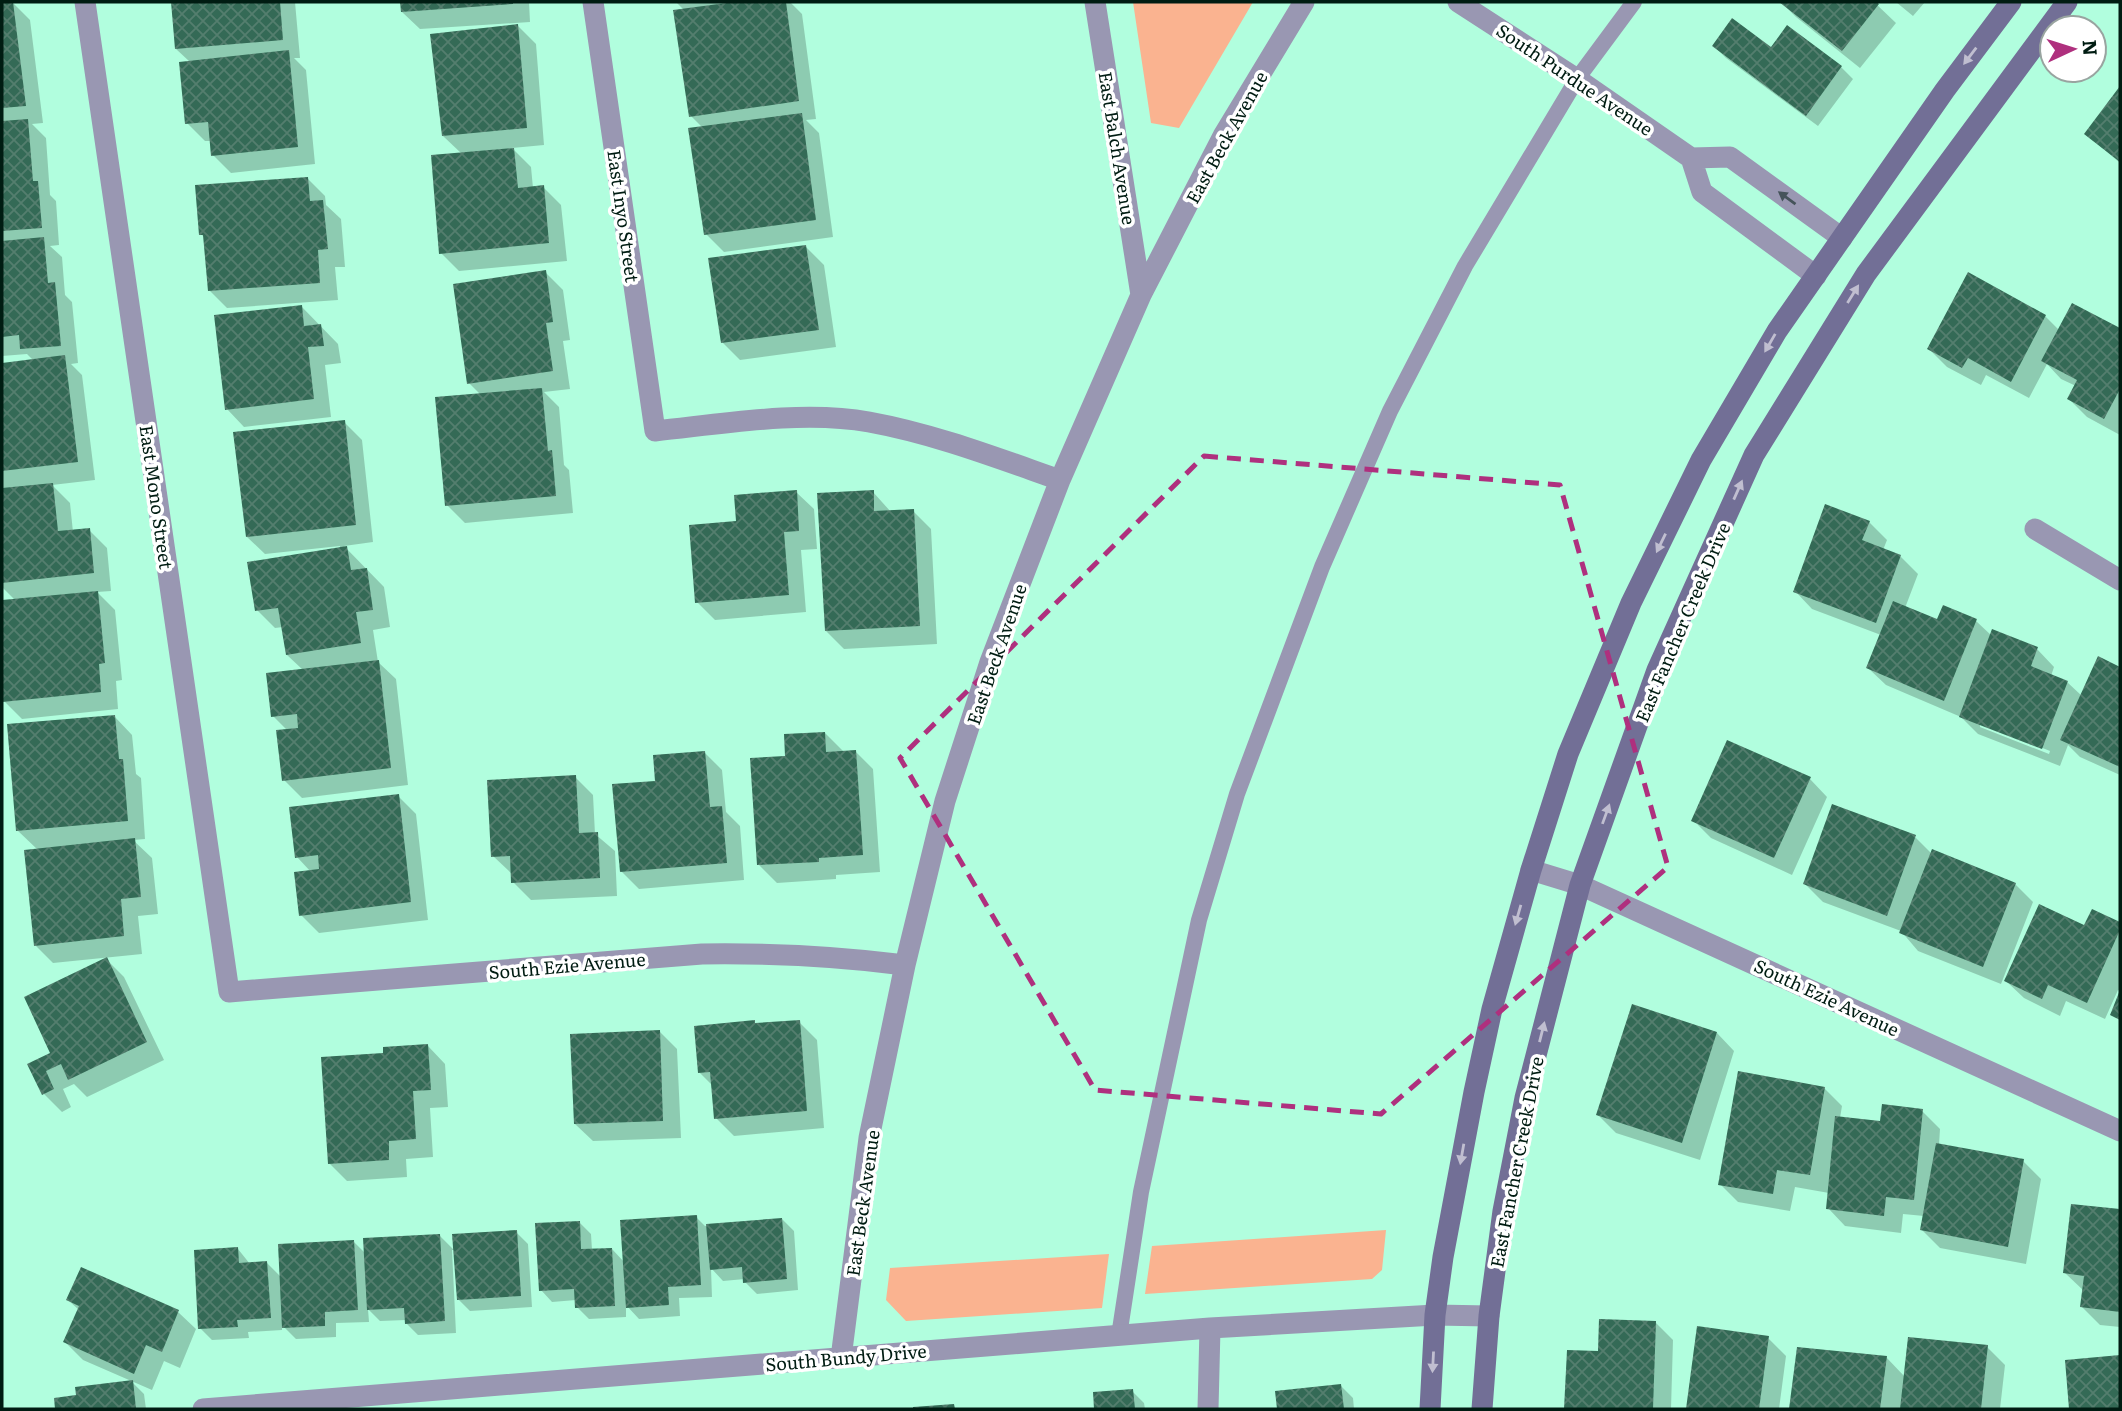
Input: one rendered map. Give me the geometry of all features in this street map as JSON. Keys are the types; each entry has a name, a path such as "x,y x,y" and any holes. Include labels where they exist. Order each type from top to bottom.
{"street":[{"name":"East Mono Street","path":"85,2 229,992"},
{"name":"East Inyo Street","path":"593,2 655,431 790,417 867,421 943,439 1059,480"},
{"name":"East Balch Avenue","path":"1095,2 1141,295"},
{"name":"East Beck Avenue","path":"841,1358 869,1138 905,965 946,801 990,662 1059,480 1141,295 1223,136 1304,2"},
{"name":"South Purdue Avenue","path":"1458,2 1692,158"},
{"path":"1430,1409 1435,1315 1443,1257 1492,1009 1531,870 1568,754 1630,603 1701,460 1777,331 1945,90 2011,2"},
{"name":"East Fancher Creek Drive","path":"1482,1409 1489,1316 1503,1211 1525,1098 1580,885 1657,670 1754,454 1866,274 2067,2"},
{"path":"1816,276 1702,192 1692,158 1730,157 1842,238"},
{"path":"2035,529 2120,580"},
{"name":"South Ezie Avenue","path":"1531,870 1580,885 2120,1131"},
{"name":"South Ezie Avenue","path":"229,992 702,954 788,953 905,965"},
{"name":"South Bundy Drive","path":"204,1409 1210,1328 1435,1315 1489,1316"},
{"path":"1208,1409 1210,1328"}],"lane":[{"path":"1119,1336 1141,1192 1199,920 1237,794 1322,567 1390,411 1465,265 1577,79 1634,2"}],"highlighted area":[{"path":"1204,456 1560,485 1668,867 1381,1114 1095,1090 900,758"}],"shaded area":[{"path":"1133,2 1253,2 1179,128 1151,123"},
{"path":"1386,1230 1382,1270 1372,1279 1145,1294 1152,1246"},
{"path":"1109,1254 1102,1308 906,1321 886,1300 890,1268"}],"building":[{"path":"2,2 13,2 26,106 2,108"},
{"path":"171,2 280,2 283,40 175,49"},
{"path":"400,2 513,2 513,4 401,12"},
{"path":"734,2 786,2 799,101 689,117 673,10"},
{"path":"1779,2 1877,2 1879,4 1842,51"},
{"path":"1732,18 1771,47 1787,25 1842,66 1806,116 1712,46"},
{"path":"518,24 527,128 442,136 430,34"},
{"path":"289,50 298,147 211,156 208,122 185,124 179,62"},
{"path":"2120,86 2120,162 2084,134"},
{"path":"802,113 816,220 704,235 688,128"},
{"path":"28,119 33,181 38,181 42,228 2,231 2,121"},
{"path":"514,148 518,188 544,185 549,243 439,254 431,155"},
{"path":"308,177 310,201 323,200 328,249 318,250 320,283 208,291 203,235 199,235 195,185"},
{"path":"44,237 48,283 55,282 61,346 20,349 19,335 2,337 2,241"},
{"path":"806,245 819,330 721,343 708,258"},
{"path":"546,270 553,322 546,323 553,371 467,384 453,284"},
{"path":"1968,272 2046,315 2011,382 1968,358 1962,368 1927,349"},
{"path":"2072,303 2120,328 2120,389 2104,419 2067,399 2077,380 2041,361"},
{"path":"302,305 304,326 321,324 324,346 308,347 314,399 225,410 214,315"},
{"path":"65,355 78,462 2,471 2,363"},
{"path":"542,388 548,451 552,450 556,496 445,506 435,397"},
{"path":"345,420 356,525 246,537 233,432"},
{"path":"53,483 58,531 90,528 94,573 2,583 2,488"},
{"path":"797,490 799,531 784,532 789,595 695,603 689,525 736,521 734,495"},
{"path":"874,490 874,511 914,509 920,626 825,631 817,493"},
{"path":"1825,504 1870,521 1862,540 1901,555 1876,623 1793,592"},
{"path":"347,546 351,570 367,568 373,610 356,612 361,643 286,655 278,608 255,611 247,562"},
{"path":"98,591 105,663 99,664 101,692 2,702 2,600"},
{"path":"1893,601 1937,619 1943,605 1977,619 1944,701 1866,668"},
{"path":"1992,629 2038,647 2031,666 2068,681 2042,749 1959,717"},
{"path":"2098,656 2120,667 2120,767 2060,740"},
{"path":"379,660 391,768 282,781 276,730 298,728 297,714 271,717 266,673"},
{"path":"115,715 119,759 123,759 128,821 16,831 7,724"},
{"path":"825,732 826,752 856,750 863,855 819,858 819,862 757,865 750,758 785,756 784,734"},
{"path":"1727,740 1811,777 1774,858 1691,821"},
{"path":"705,751 710,807 722,806 727,863 620,872 612,784 655,781 653,755"},
{"path":"576,775 579,833 598,832 600,878 511,883 510,856 491,857 487,780"},
{"path":"399,794 411,902 299,916 294,872 319,869 318,855 295,858 289,807"},
{"path":"1832,804 1916,835 1887,916 1803,884"},
{"path":"135,838 141,897 121,899 124,936 34,946 24,850"},
{"path":"1932,849 2016,883 1983,967 1899,933"},
{"path":"2039,904 2084,925 2092,909 2120,922 2120,930 2087,1003 2048,985 2042,999 2004,981"},
{"path":"107,957 147,1042 68,1080 61,1064 46,1071 54,1089 42,1095 27,1064 50,1053 24,997"},
{"path":"2120,990 2120,1020 2110,1015"},
{"path":"1632,1004 1717,1032 1682,1143 1596,1115"},
{"path":"755,1020 755,1023 800,1020 807,1111 714,1119 710,1072 698,1073 694,1026"},
{"path":"660,1030 663,1121 574,1124 570,1034"},
{"path":"428,1044 431,1090 413,1091 416,1139 389,1141 389,1160 328,1164 321,1057 383,1053 383,1047"},
{"path":"1738,1071 1825,1087 1810,1175 1777,1170 1773,1194 1718,1185"},
{"path":"1882,1104 1923,1109 1914,1200 1886,1197 1884,1216 1826,1209 1835,1116 1880,1121"},
{"path":"1936,1143 2024,1159 2008,1247 1920,1230"},
{"path":"2071,1204 2120,1209 2120,1312 2080,1307 2084,1276 2063,1273"},
{"path":"697,1215 701,1285 668,1287 669,1305 626,1308 620,1220"},
{"path":"782,1218 787,1279 743,1283 742,1267 710,1270 706,1224"},
{"path":"580,1221 581,1249 612,1248 615,1306 575,1308 574,1289 539,1291 535,1223"},
{"path":"517,1230 521,1296 457,1300 452,1234"},
{"path":"440,1234 445,1321 405,1324 404,1308 367,1310 363,1238"},
{"path":"354,1240 358,1310 325,1312 325,1326 282,1328 278,1244"},
{"path":"238,1247 239,1263 267,1261 271,1318 237,1320 238,1327 198,1329 194,1250"},
{"path":"81,1267 179,1310 162,1352 146,1345 134,1374 63,1342 79,1306 66,1300"},
{"path":"1599,1319 1656,1321 1653,1409 1564,1409 1567,1350 1598,1351"},
{"path":"1697,1326 1769,1336 1759,1409 1686,1409"},
{"path":"1908,1337 1988,1345 1981,1409 1900,1409"},
{"path":"1797,1347 1887,1356 1880,1409 1789,1409"},
{"path":"2120,1355 2120,1409 2069,1409 2065,1360"},
{"path":"133,1380 136,1409 55,1409 54,1398 76,1395 75,1387"},
{"path":"1341,1384 1344,1409 1277,1409 1275,1391"},
{"path":"1133,1389 1135,1409 1094,1409 1093,1392"},
{"path":"954,1404 955,1409 913,1409 913,1407"}]}
